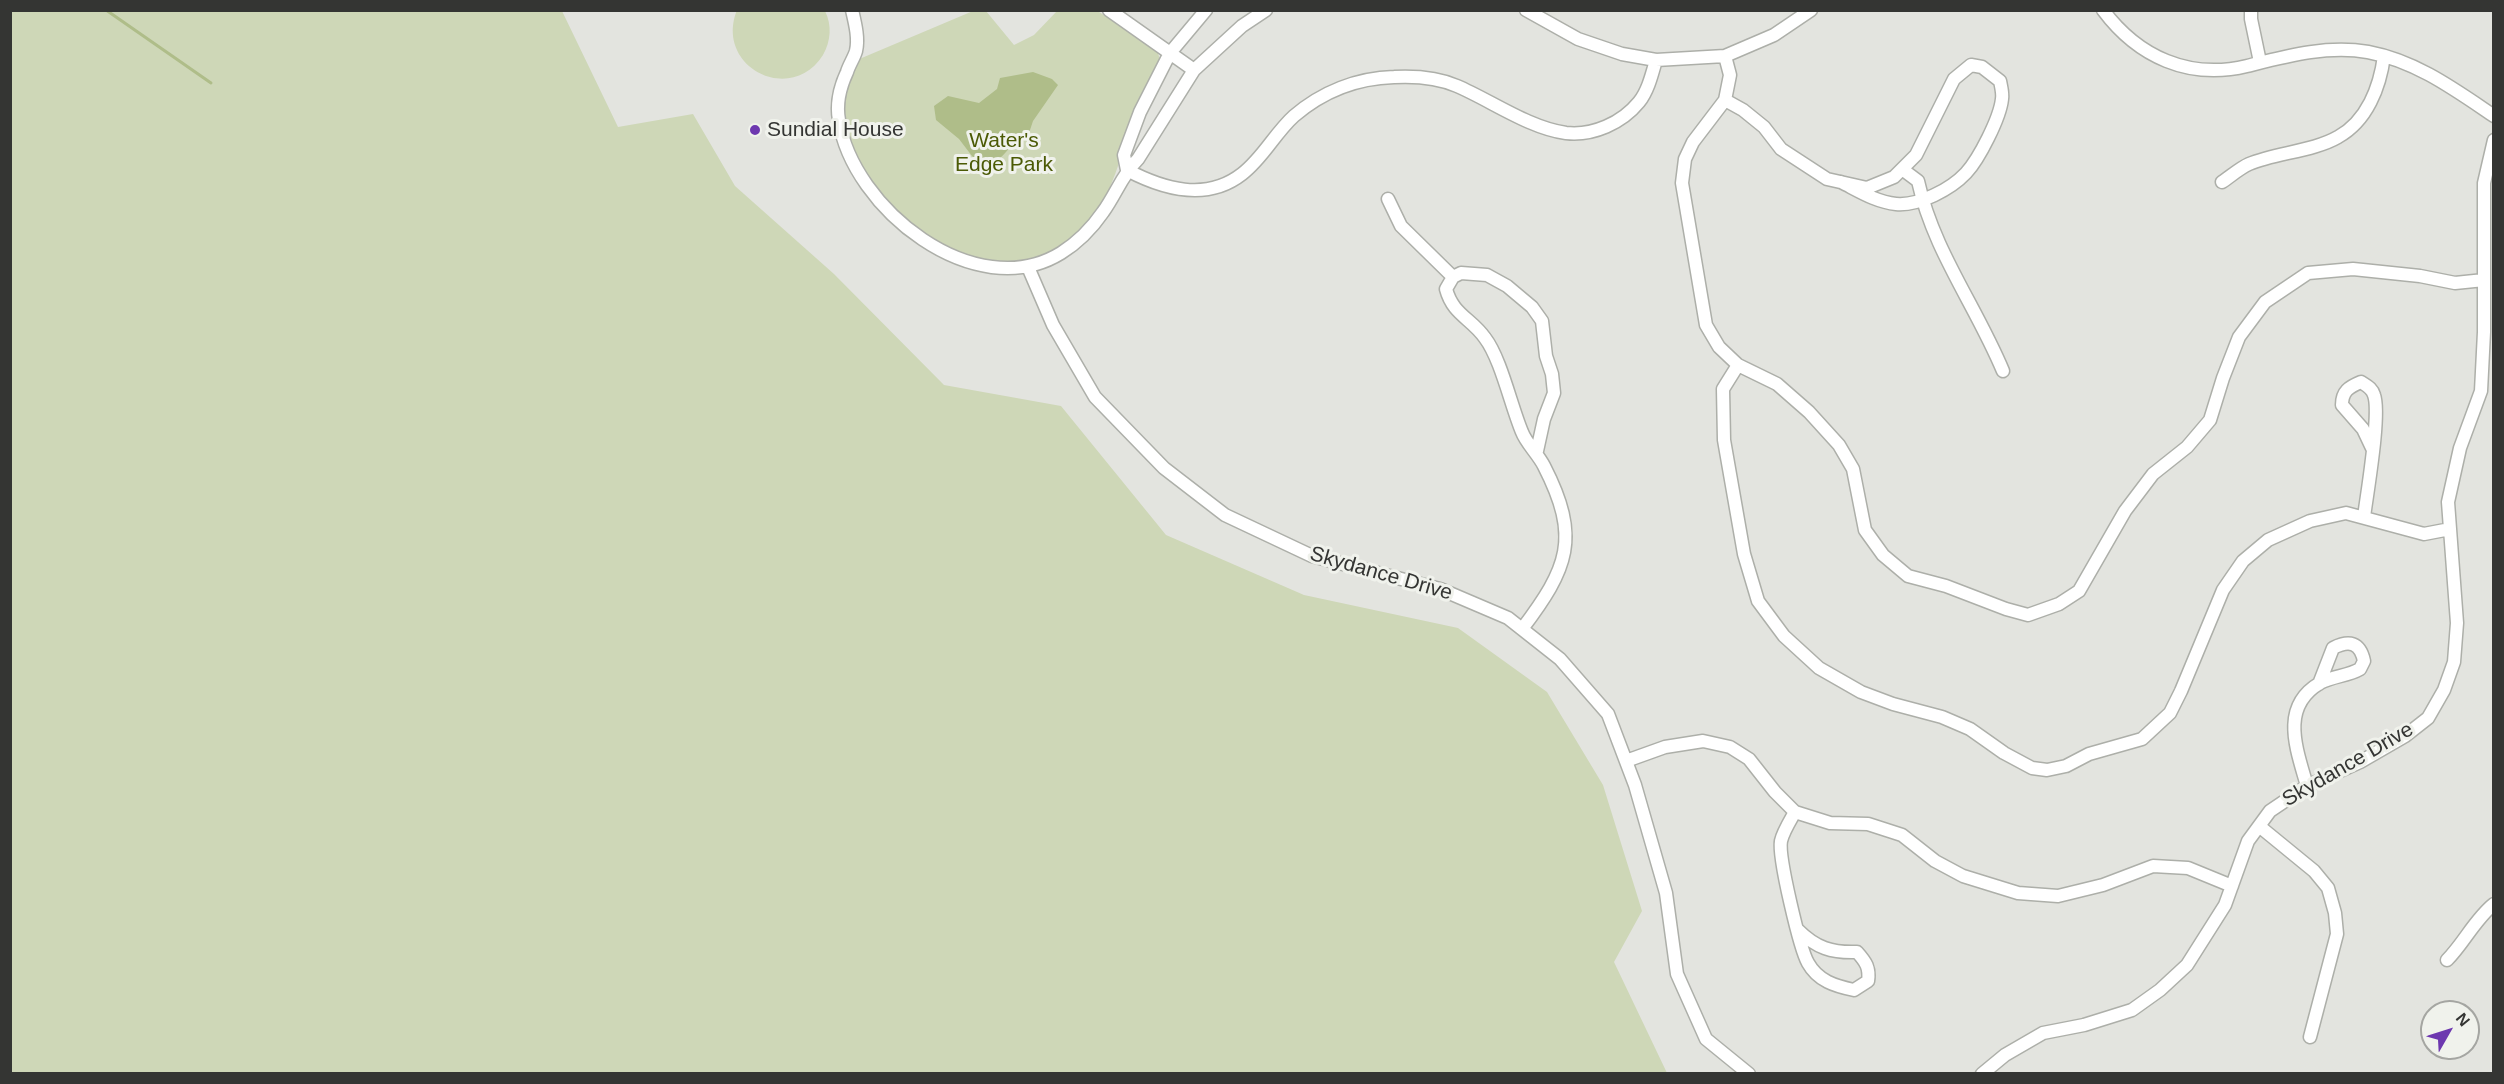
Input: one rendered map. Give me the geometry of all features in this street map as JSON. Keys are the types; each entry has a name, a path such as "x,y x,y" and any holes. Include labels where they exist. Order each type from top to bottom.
{"street":[{"path":"852,10 856,25 856,50 839,93 838,119 845,146 866,184 890,215 925,241 957,258 991,267 1028,267 1060,254 1086,234 1104,212 1127,170 1137,159 1194,70 1242,26 1266,10"},
{"path":"1109,10 1194,70"},
{"path":"1127,170 1124,155 1140,112 1170,53 1206,10"},
{"path":"1526,10 1578,39 1622,54 1656,60 1725,56 1774,35 1811,10"},
{"path":"2103,10 2116,28 2140,49 2174,65 2215,70 2315,50 2367,52 2398,60 2428,73 2493,116"},
{"path":"2251,10 2260,62"},
{"path":"1725,56 1730,75 1725,100 1693,142 1684,159 1682,183 1706,325 1719,347 1738,365 1777,384 1809,412 1838,444 1853,469 1865,530 1883,555 1906,574 2028,615 2059,604 2079,591 2125,511 2153,474 2187,447 2210,420 2239,337 2265,302 2308,273 2354,269 2420,276 2455,283 2484,280"},
{"path":"2222,182 2248,165 2337,138 2357,121 2371,102 2381,78 2384,56"},
{"path":"1127,170 1161,186 1179,190 1197,191 1222,185 1242,174 1293,117 1316,99 1334,90 1368,79 1396,76 1447,83 1538,124 1565,133 1582,133 1602,128 1619,120 1640,102 1656,60"},
{"path":"1725,100 1764,126 1780,149 1827,179 1841,182 1867,189 1894,177 1916,155 1954,79 1971,65 1982,67 2000,81 2002,99 1995,123 1966,173 1946,188 1922,200 1898,204 1877,200 1841,182"},
{"name":"Skydance Drive","path":"1982,1074 2004,1055 2043,1034 2084,1025 2132,1010 2160,990 2187,965 2225,905 2248,841 2270,811 2307,786 2360,762 2405,736 2428,718 2444,690 2454,662 2457,622 2448,502 2460,448 2488,370 2484,280 2484,183 2493,140"},
{"path":"1902,169 1918,181 1922,200 1945,261 1989,338 2003,371"},
{"path":"1388,199 1401,226 1453,277"},
{"name":"Skydance Drive","path":"1028,267 1053,325 1095,397 1164,468 1225,515 1312,556 1440,589 1508,618 1560,659 1608,714 1626,761 1666,893 1677,974 1706,1039 1749,1074"},
{"path":"1522,629 1549,593 1564,557 1566,524 1554,484 1537,451 1523,435 1486,338 1450,303 1446,289 1453,277 1461,273 1487,275 1507,286 1532,307 1542,321 1546,356 1552,374 1554,393 1544,418 1537,451"},
{"path":"1738,365 1723,389 1724,440 1744,554 1758,601 1784,636 1819,668 1861,692 1893,704 1942,717 1970,729 2004,753 2032,768 2047,770 2066,766 2089,754 2142,739 2170,713 2223,590 2243,561 2268,540 2310,521 2346,513 2424,534 2450,529"},
{"path":"2364,518 2372,448 2375,397 2371,388 2361,382 2350,387 2342,396 2342,405 2363,429 2372,448"},
{"path":"2307,786 2293,732 2295,712 2304,698 2319,684"},
{"path":"1626,761 1665,747 1703,741 1730,747 1749,759 1774,792 1795,812 1830,823 1868,824 1902,835 1935,861 1963,876 2018,893 2058,896 2103,885 2153,866 2188,868 2232,886"},
{"path":"1795,812 1781,841 1782,865 1798,930 1808,963 1829,985 1854,990 1868,981 1870,971 1857,952 1827,950 1810,943 1798,930"},
{"path":"2259,826 2314,871 2328,888 2335,913 2337,934 2310,1037"},
{"path":"2447,960 2462,945 2485,910 2493,904"}],"green space":[{"path":"737,10 825,11 830,27 826,50 809,70 793,78 776,78 759,73 746,63 736,48 733,30"},
{"name":"Water's Edge Park","path":"1096,10 1157,50 1161,63 1133,120 1108,192 1089,224 1076,237 1054,251 1032,259 1009,262 987,260 964,254 922,231 887,203 872,186 853,150 844,124 845,95 857,60 973,11 986,11 1014,45 1034,35 1057,11"},
{"path":"10,11 562,11 618,127 693,114 735,186 834,274 944,385 1061,406 1166,535 1304,595 1458,628 1547,692 1603,785 1642,911 1614,962 1667,1073 11,1073"}],"shaded area":[{"path":"1033,72 1052,79 1058,85 1033,121 1029,133 1022,136 1003,156 991,164 983,166 959,139 936,120 934,106 948,96 979,103 997,89 1000,78"}],"waterway":[{"path":"106,10 211,83"}],"place":[{"name":"Sundial House","path":"755,130"}]}
